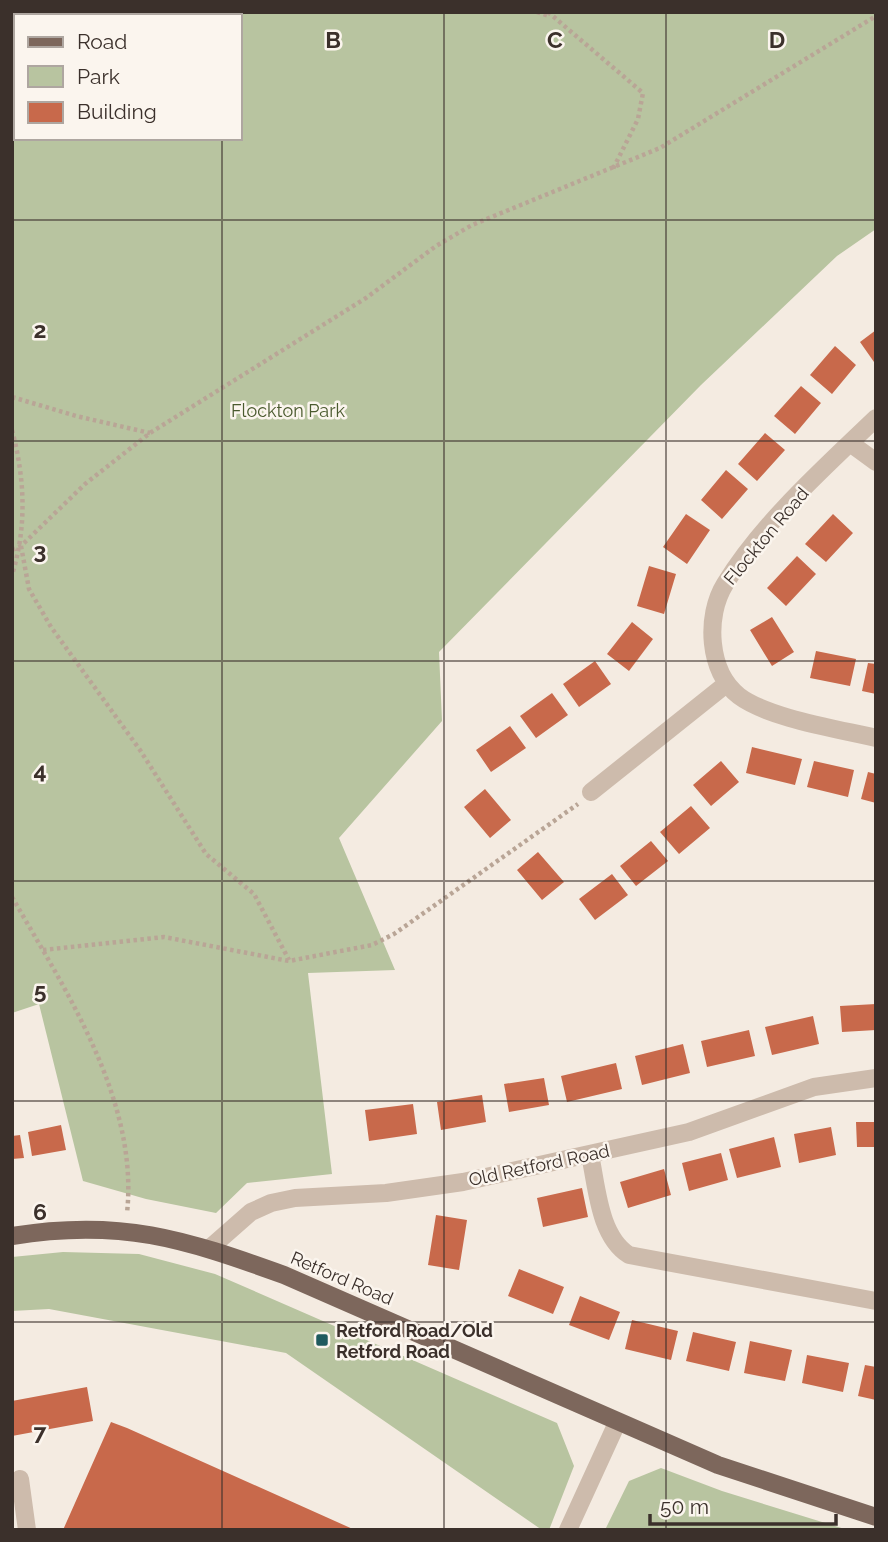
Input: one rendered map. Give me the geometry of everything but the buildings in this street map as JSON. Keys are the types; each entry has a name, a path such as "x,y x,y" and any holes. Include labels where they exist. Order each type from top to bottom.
{"main road":[{"name":"Retford Road","path":"12,1236 92,1228 125,1229 210,1248 284,1275 718,1465 876,1517"}],"street":[{"name":"Flockton Road","path":"726,685 717,664 713,640 714,613 724,586 790,504 876,418"},
{"path":"850,443 876,462"},
{"path":"591,792 726,685 761,709 876,738"},
{"name":"Old Retford Road","path":"210,1248 251,1212 271,1203 295,1198 386,1194 463,1182 689,1132 814,1087 876,1078"},
{"path":"590,1155 608,1231 617,1247 629,1255 876,1301"},
{"path":"568,1530 617,1423"},
{"path":"20,1479 27,1530"}],"path":[{"path":"537,12 549,15 643,93 638,118 613,169"},
{"path":"12,550 21,546 85,484 150,433 366,298 436,246 472,225 613,169 698,127 876,16"},
{"path":"12,397 76,416 150,433"},
{"path":"12,430 23,486 21,546 29,589 51,627 140,750 206,854 254,894 289,961"},
{"path":"12,575 21,546"},
{"path":"43,950 164,937 289,961 372,944 394,934 563,817 591,792"},
{"path":"12,897 97,1051 125,1141 130,1184 125,1229"}],"green space":[{"name":"Flockton Park","path":"12,12 876,12 876,229 837,256 701,385 439,652 442,721 339,838 395,970 308,973 332,1174 247,1183 216,1213 146,1199 83,1181 39,1004 12,1013"},
{"path":"63,1252 139,1254 215,1274 557,1423 574,1466 549,1530 542,1530 286,1353 49,1309 12,1311 12,1257"},
{"path":"661,1468 722,1491 848,1530 605,1530 629,1481"}],"place":[{"name":"Retford Road/Old Retford Road","path":"322,1340"}]}
